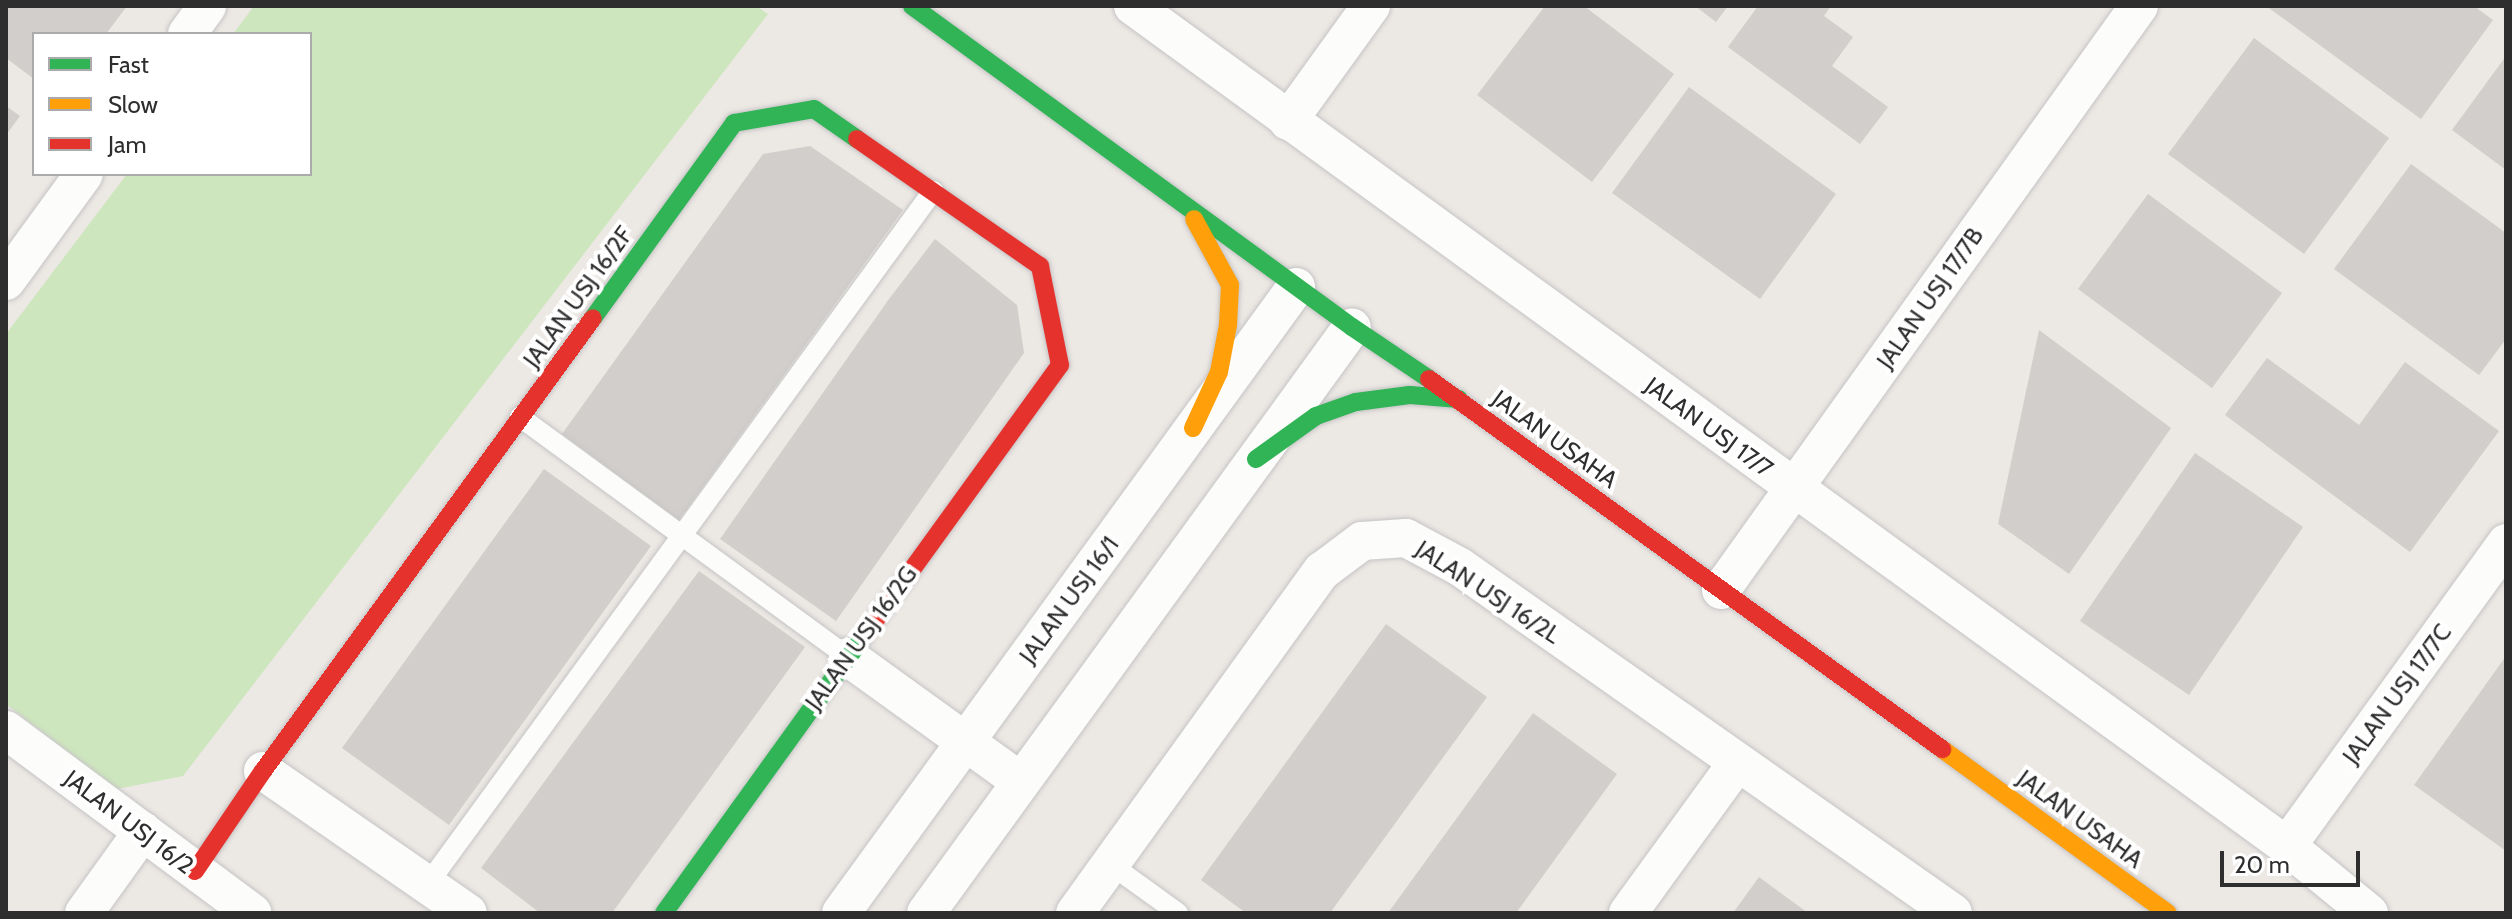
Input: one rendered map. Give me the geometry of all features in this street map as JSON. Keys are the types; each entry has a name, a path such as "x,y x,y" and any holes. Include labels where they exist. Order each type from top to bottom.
{"street":[{"path":"188,32 207,6"},
{"name":"JALAN USAHA","path":"912,6 1296,287 1459,399 2168,913"},
{"name":"JALAN USJ 17/7","path":"1133,6 2287,846 2369,913"},
{"path":"1288,121 1371,6"},
{"name":"JALAN USJ 17/7B","path":"1721,590 2139,6"},
{"name":"JALAN USJ 16/2F","path":"195,871 263,771 734,123 814,109 1040,266 1060,365"},
{"path":"6,281 83,176"},
{"path":"1189,209 1230,285 1228,325 1219,372 1193,428"},
{"name":"JALAN USJ 16/1","path":"841,913 1296,287"},
{"path":"926,913 1352,327"},
{"name":"JALAN USJ 16/2G","path":"664,913 1060,365"},
{"path":"1256,459 1316,416 1356,402 1410,395 1459,399"},
{"name":"JALAN USJ 16/2L","path":"1075,913 1322,571 1362,541 1406,538 1460,567 1953,913"},
{"name":"JALAN USJ 17/7C","path":"2287,846 2506,543"},
{"path":"848,657 1021,782"},
{"name":"JALAN USJ 16/2","path":"6,730 252,913"},
{"path":"1628,913 1737,763"},
{"path":"263,771 468,913"},
{"path":"84,913 143,831"}],"lane":[{"path":"427,885 933,191"},
{"path":"520,417 848,657"},
{"path":"1110,864 1178,913"}],"green space":[{"path":"254,6 756,6 768,14 183,776 117,789 6,704 6,334 125,176 312,176 312,32 234,32"}],"building":[{"path":"6,6 127,6 108,32 32,32 32,78 6,58"},
{"path":"1545,6 1584,6 1674,74 1592,182 1477,95"},
{"path":"1695,6 1728,6 1716,22"},
{"path":"1758,6 1831,6 1824,16 1853,37 1832,66 1888,107 1860,144 1728,47"},
{"path":"2266,6 2474,6 2493,20 2421,119"},
{"path":"2254,38 2389,138 2304,254 2168,154"},
{"path":"2506,56 2506,170 2452,130"},
{"path":"1689,87 1836,194 1760,299 1612,193"},
{"path":"6,106 20,116 6,135"},
{"path":"810,146 903,210 679,520 562,434 763,154"},
{"path":"2411,164 2506,233 2506,339 2479,375 2334,269"},
{"path":"2148,194 2282,293 2212,388 2078,289"},
{"path":"935,239 1017,305 1024,353 836,621 720,539 889,299"},
{"path":"2039,330 2171,428 2069,574 1998,524"},
{"path":"2267,358 2359,425 2405,362 2499,431 2410,552 2225,415"},
{"path":"2195,453 2303,527 2189,695 2080,621"},
{"path":"544,469 651,546 449,825 342,748"},
{"path":"699,571 805,647 612,913 540,913 481,868"},
{"path":"1386,624 1487,697 1330,913 1246,913 1201,880"},
{"path":"2506,656 2506,851 2414,785"},
{"path":"1533,713 1617,774 1516,913 1388,913"},
{"path":"1759,877 1808,913 1733,913"}],"traffic: fast":[{"path":"912,6 1352,327 1429,379"},
{"path":"593,318 734,123 814,109 857,139"},
{"path":"1256,459 1316,416 1356,402 1410,395 1459,399"},
{"path":"664,913 866,633"}],"traffic: slow":[{"path":"1193,428 1219,372 1228,325 1230,285 1194,219"},
{"path":"1942,749 2168,913"}],"traffic: jam":[{"path":"857,139 1040,266 1060,365 866,633"},
{"path":"195,871 263,771 593,318"},
{"path":"1429,379 1942,749"}]}
